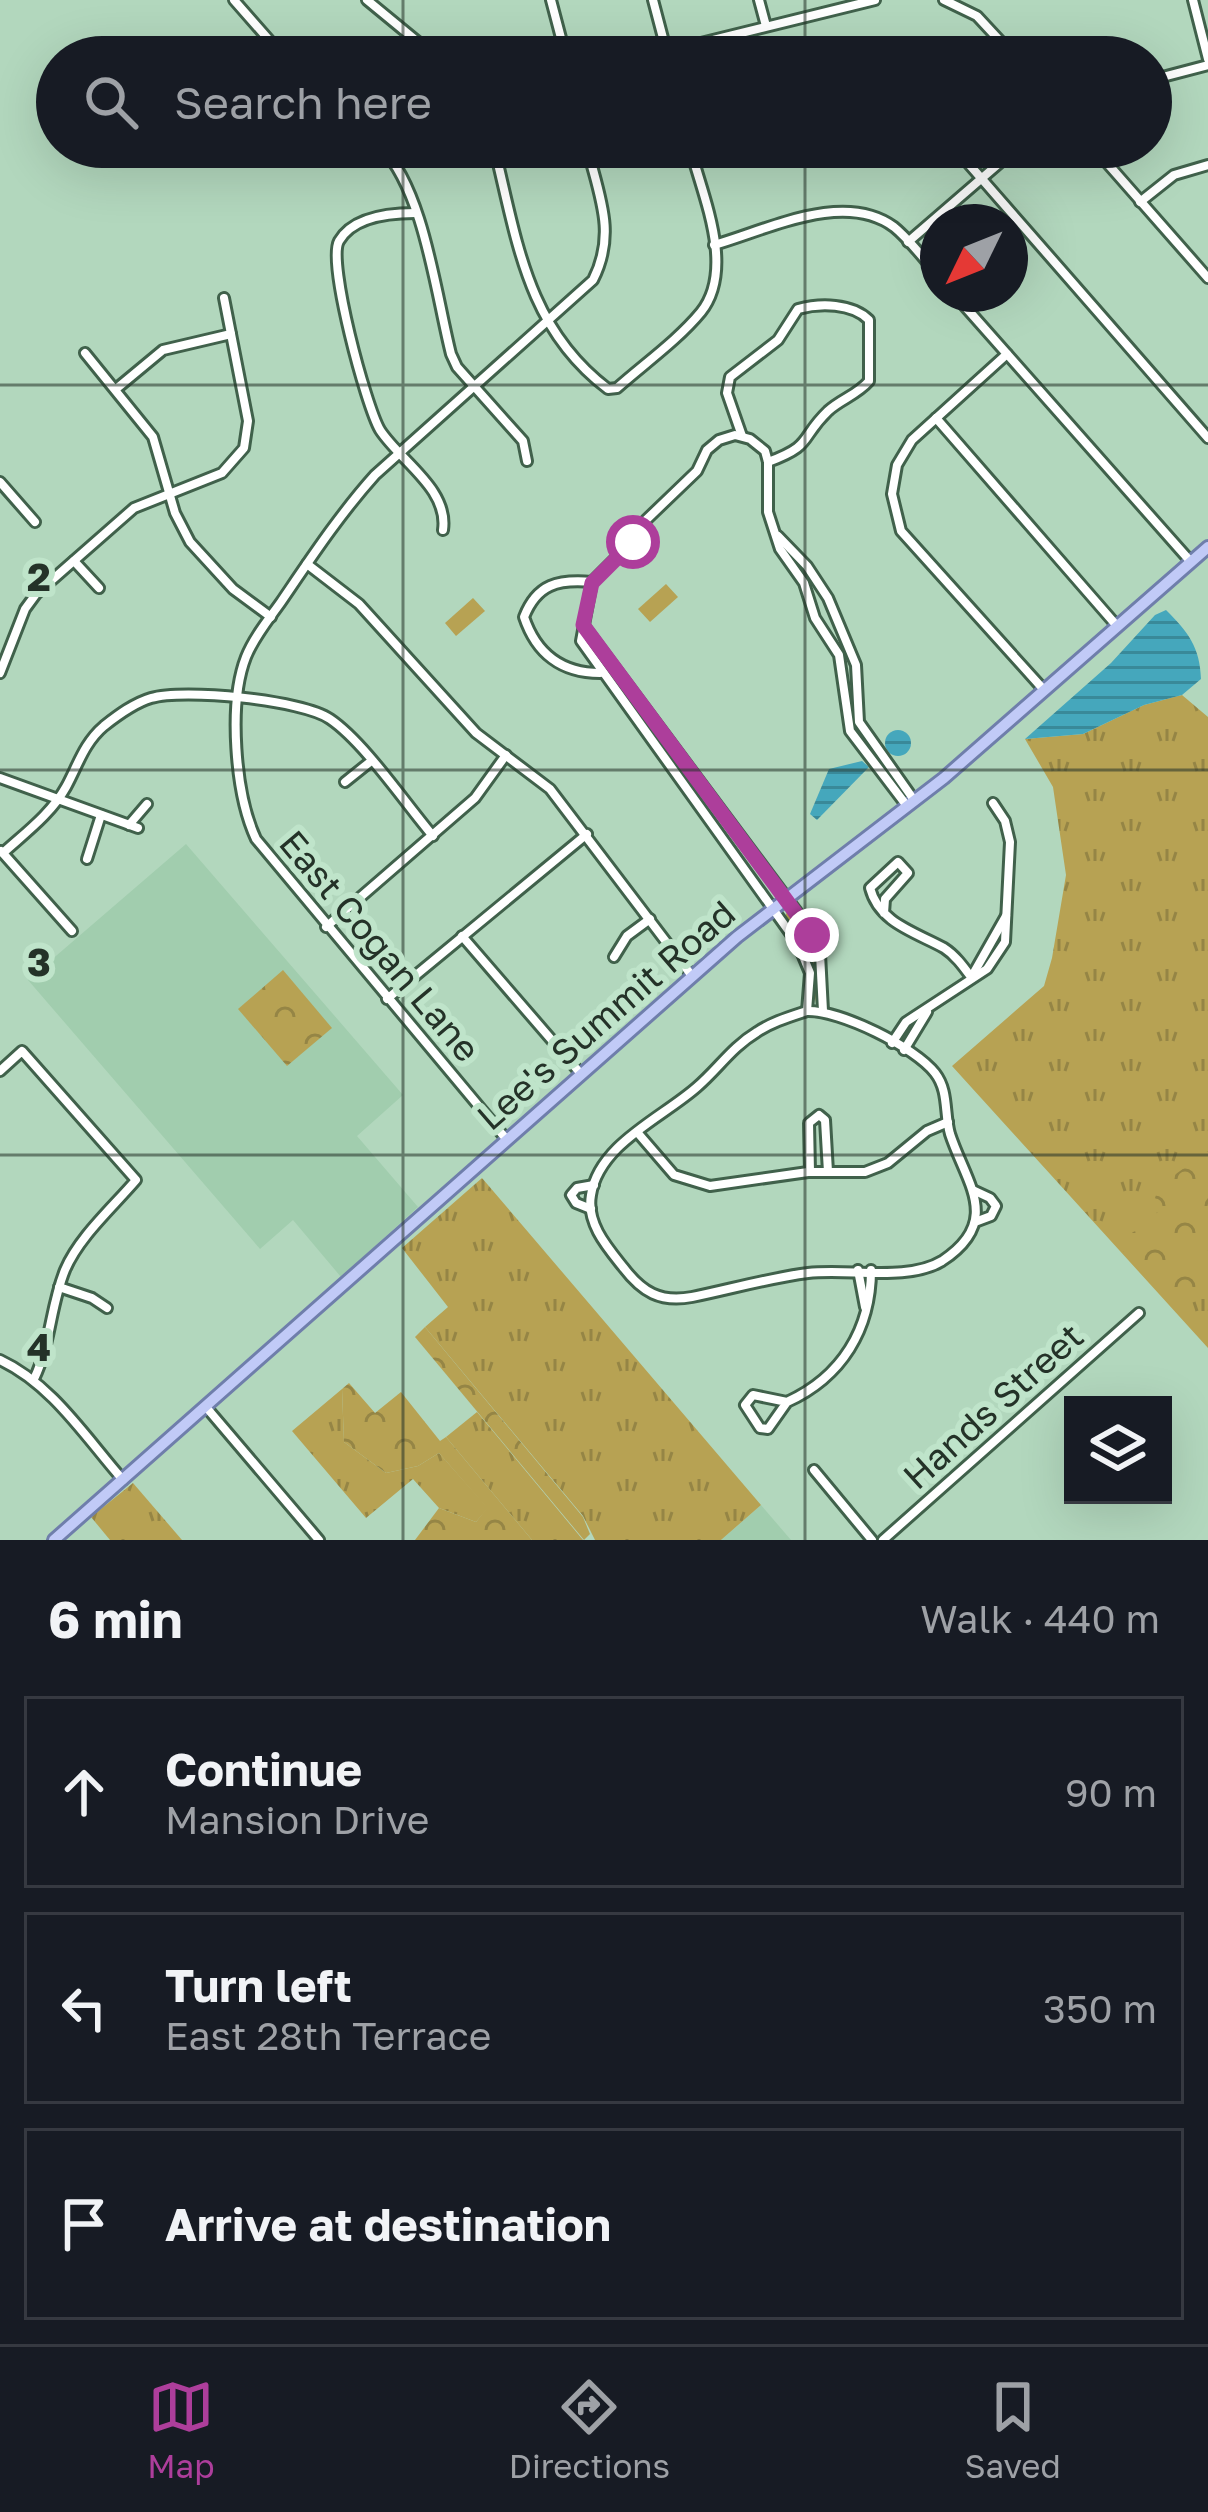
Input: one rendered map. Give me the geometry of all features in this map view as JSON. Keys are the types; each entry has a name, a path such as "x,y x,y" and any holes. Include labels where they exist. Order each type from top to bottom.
{"main road":[{"name":"Lee's Summit Road","path":"54,1540 693,977 910,803 1208,548"}],"street":[{"path":"234,0 266,36"},
{"path":"551,0 560,36"},
{"path":"652,0 662,36"},
{"path":"759,0 766,26"},
{"path":"731,36 875,0"},
{"path":"944,0 976,16 995,36"},
{"path":"1172,73 1208,62 1193,0"},
{"path":"372,2 411,36"},
{"path":"1139,202 1174,175 1208,165"},
{"path":"400,168 451,354 523,441 526,461"},
{"path":"499,168 532,296 548,323 602,386 610,388 616,388 704,308 716,280 714,245 695,168"},
{"name":"East Cogan Lane","path":"508,1141 267,857 247,819 237,770 240,700 245,660 351,502 398,451 582,293 603,261 608,232 592,168"},
{"path":"973,168 1208,438"},
{"path":"908,242 992,168"},
{"path":"1111,168 1208,278"},
{"path":"415,212 384,215 356,226 340,238 334,258 369,405 381,432 443,510 443,530"},
{"path":"714,245 836,212 879,218 920,255"},
{"path":"0,673 25,609 74,561 134,508 234,464 245,445 248,422 224,298"},
{"path":"768,462 796,452 833,406 858,393 868,381 869,320 863,313 851,308 798,309 778,340 730,377 727,393 742,436 765,452 770,524 787,563 804,583 815,618 839,656 850,731 910,803"},
{"path":"971,312 1191,562"},
{"path":"116,389 163,350 231,334"},
{"path":"85,353 154,437 181,526 202,558 271,617"},
{"path":"1007,354 912,440 897,465 892,494 900,527 1044,690"},
{"path":"936,418 1117,626"},
{"path":"742,436 719,440 707,450 697,471 646,520 633,542 592,583 581,641 805,957 810,973 807,1011"},
{"path":"0,482 35,522"},
{"path":"770,524 828,598 856,665 860,722 910,803"},
{"path":"74,561 99,588"},
{"path":"307,564 359,604 455,713 550,789 693,977"},
{"path":"592,583 558,581 545,586 530,601 524,617 532,640 548,656 566,669 601,674"},
{"path":"583,625 818,946 824,1011"},
{"path":"72,931 1,851 58,799 88,742 133,705 174,694 294,705 317,712 339,726 433,836"},
{"path":"326,927 475,798 506,755"},
{"path":"345,782 370,762"},
{"path":"0,778 133,826 147,804"},
{"path":"892,1043 906,1022 987,970 998,956 1007,932 1010,842 1005,820 993,802"},
{"path":"87,860 101,815"},
{"path":"387,999 587,834"},
{"path":"884,913 885,899 908,873 898,862 870,888 884,913 905,930 952,954 971,977"},
{"path":"614,958 627,936 650,919"},
{"path":"462,936 582,1075"},
{"path":"807,1011 850,1019 932,1068 975,1191 973,1223 943,1260 924,1269 811,1272 676,1300 661,1299 633,1281 604,1243 590,1209 594,1185 603,1168 637,1132 702,1084 747,1039 807,1011"},
{"path":"904,1050 926,1012"},
{"path":"0,1070 22,1051 136,1180 68,1263 48,1351 34,1379"},
{"path":"810,1172 809,1124 819,1115 825,1120 828,1172"},
{"path":"637,1132 665,1166 686,1182 710,1186 810,1172 865,1172 888,1163 927,1131 948,1122"},
{"path":"590,1209 571,1195 577,1188 594,1185"},
{"path":"973,1223 991,1216 996,1206 975,1191"},
{"path":"857,1270 866,1309"},
{"path":"788,1402 753,1395 745,1405 760,1428 768,1429 788,1402 831,1372 856,1345 871,1270"},
{"path":"59,1287 106,1308"},
{"name":"Hands Street","path":"883,1540 1139,1313"},
{"path":"0,1360 34,1379 123,1480"},
{"path":"206,1407 319,1540"},
{"path":"814,1470 872,1540"}],"shaded area":[{"path":"186,844 403,1095 357,1136 418,1207 341,1277 293,1220 260,1249 28,980"},
{"path":"761,1505 791,1540 721,1540"}],"green space":[{"path":"666,584 678,597 650,622 638,609"},
{"path":"473,598 485,611 456,636 445,623"},
{"path":"1182,695 1208,717 1208,1348 952,1066 1044,986 1052,958 1066,875 1053,787 1025,739 1083,734 1144,705"},
{"path":"787,912 793,913 811,945 816,1003 809,958 784,919"},
{"path":"283,970 332,1028 287,1066 238,1009"},
{"path":"1208,1151 1208,1250 1195,1266 1196,1286 1177,1312 1109,1235 1133,1232 1151,1221 1161,1207 1155,1198 1159,1186"},
{"path":"482,1178 761,1505 721,1540 595,1540 583,1516 425,1327 448,1307 402,1248"},
{"path":"425,1327 583,1517 590,1534 584,1540 415,1337"},
{"path":"349,1383 375,1413 401,1392 440,1441 446,1437 532,1540 415,1540 439,1508 476,1522 487,1508 439,1453 418,1466 386,1473 344,1442 342,1389"},
{"path":"342,1389 344,1442 386,1473 418,1466 439,1453 488,1508 476,1522 439,1508 413,1479 366,1518 292,1431"},
{"path":"477,1412 583,1540 532,1540 446,1437"},
{"path":"133,1483 182,1540 110,1540 91,1517"}],"water":[{"path":"1166,610 1191,641 1201,679 1182,695 1144,705 1083,734 1025,739 1111,663 1155,615"},
{"path":"898,730 911,743 898,756 885,743"},
{"path":"862,761 869,767 817,820 810,814 829,769"}],"route":[{"path":"633,542 592,583 583,625 812,935"}]}
